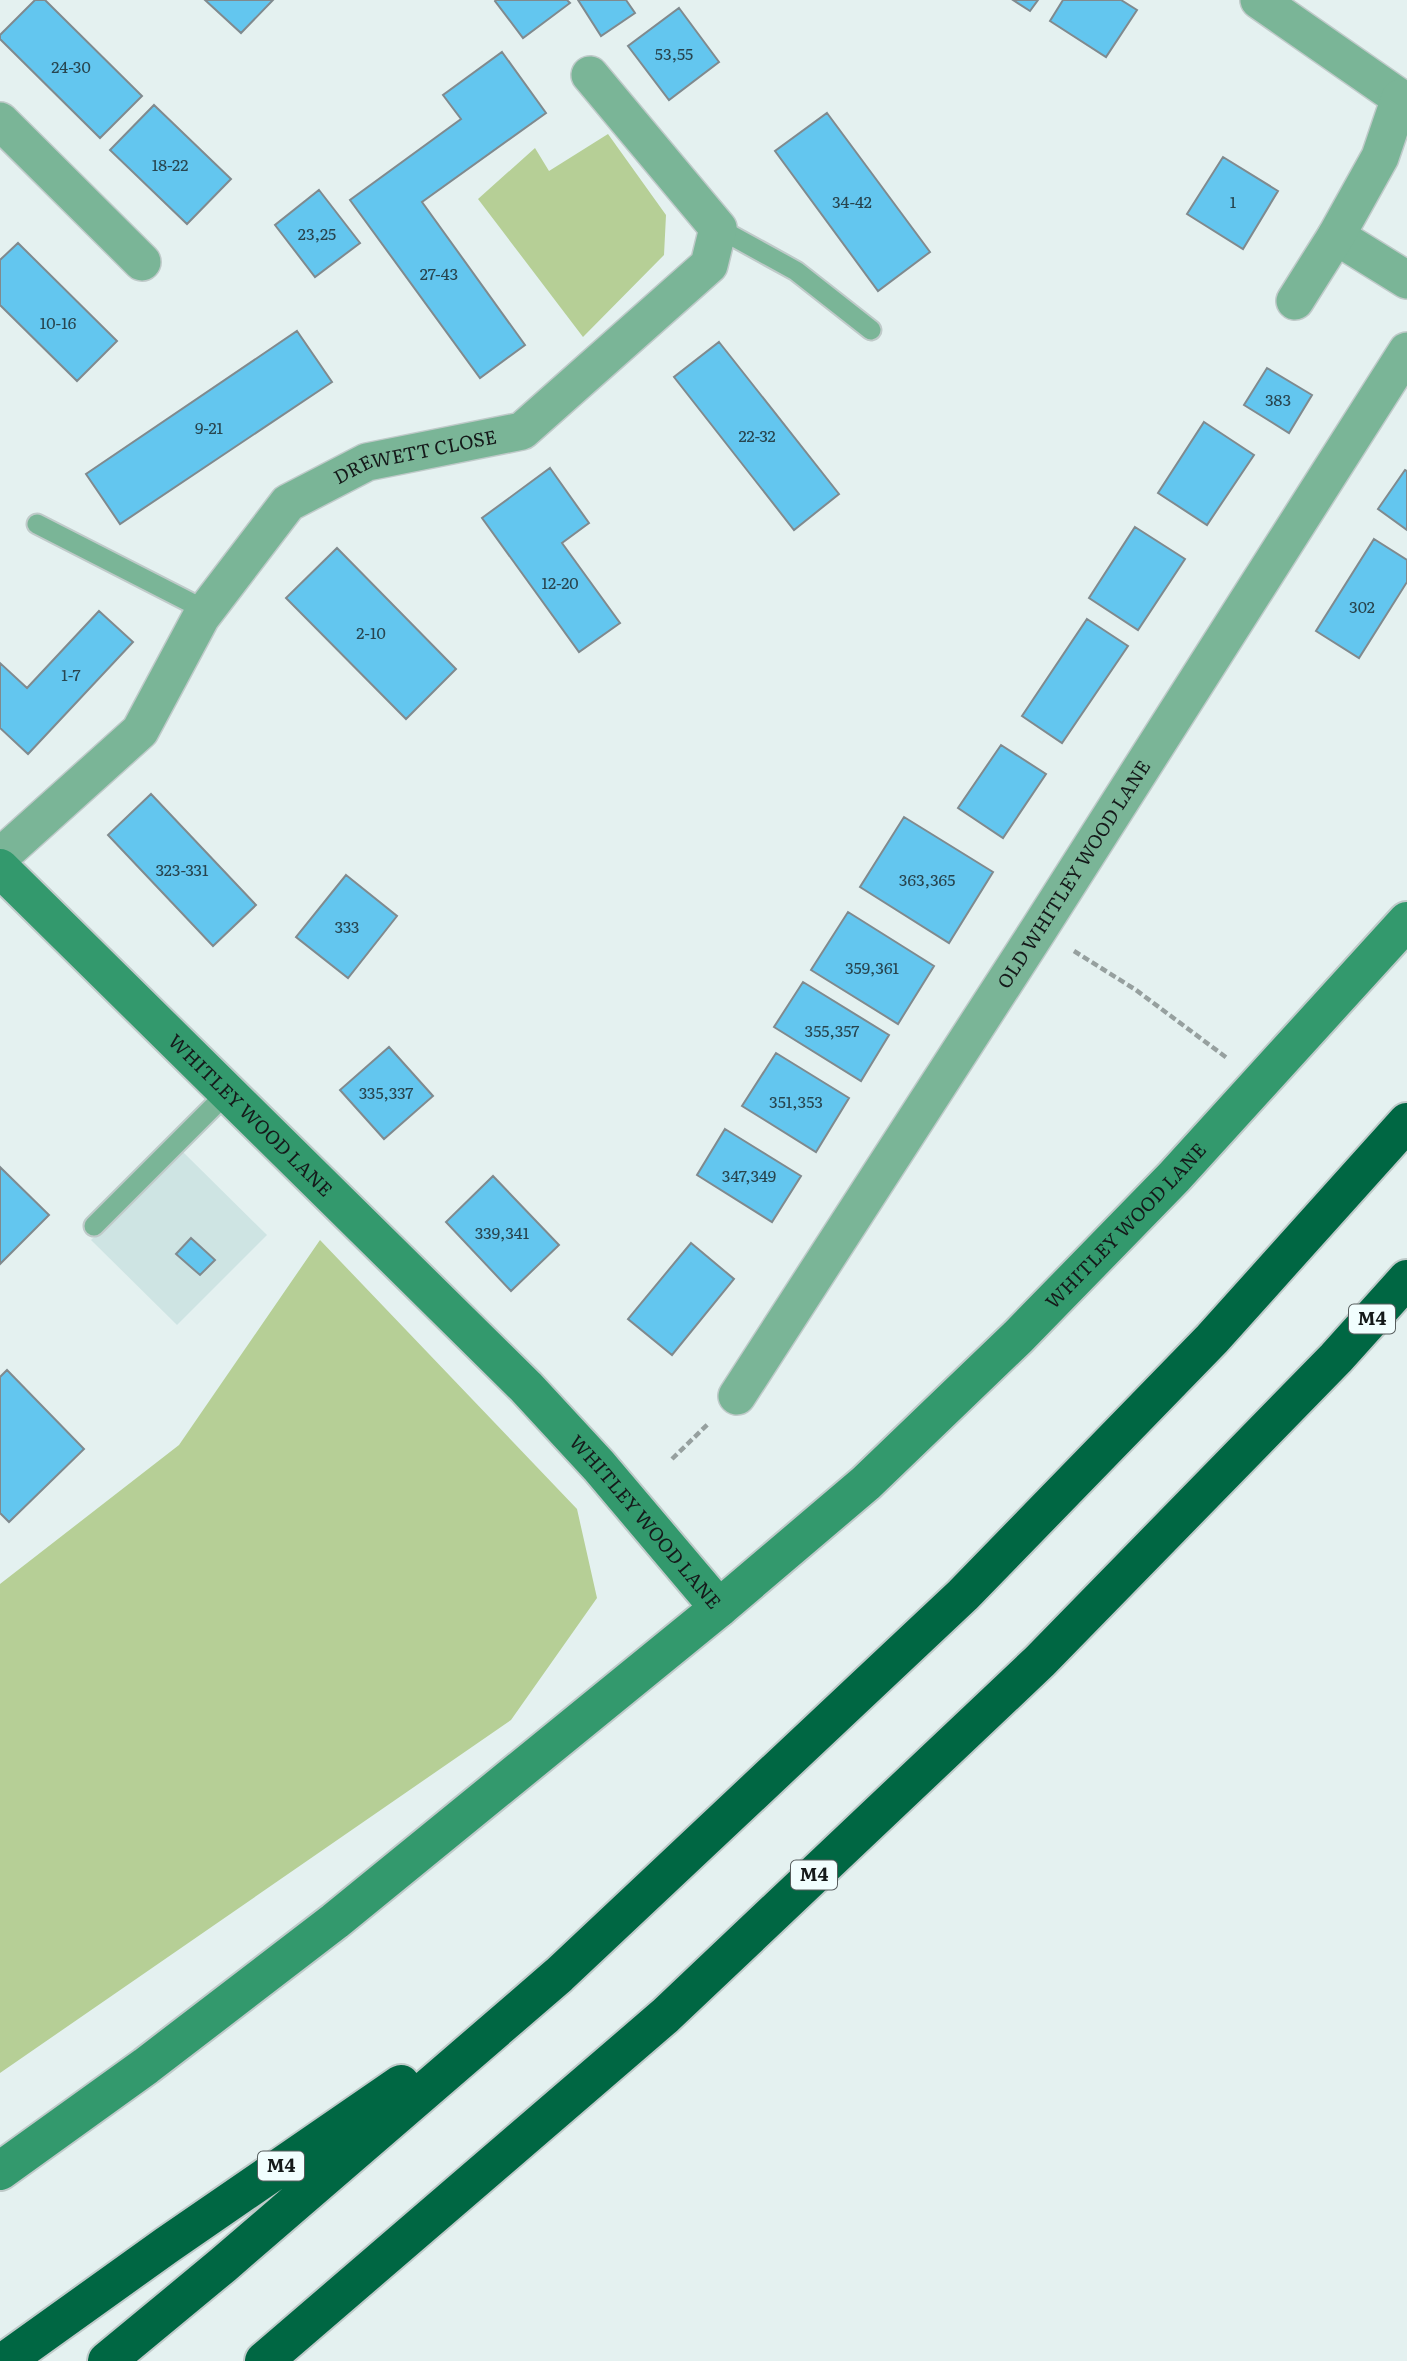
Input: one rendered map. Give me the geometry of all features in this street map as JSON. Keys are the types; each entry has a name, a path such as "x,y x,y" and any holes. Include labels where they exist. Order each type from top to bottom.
{"highway":[{"name":"M4","path":"107,2361 223,2266 559,1975 963,1595 1212,1339 1407,1122"},
{"name":"M4","path":"264,2361 645,2034 696,1987 1040,1661 1336,1358 1407,1279"},
{"name":"M4","path":"5,2361 167,2245 559,1975"}],"main road":[{"name":"WHITLEY WOOD LANE","path":"0,868 526,1387 599,1466 719,1608 866,1483 1018,1337 1174,1177 1407,921"},
{"path":"0,2171 146,2066 325,1929 719,1608"}],"street":[{"path":"1259,0 1404,98 1380,158 1295,301"},
{"path":"590,75 718,228"},
{"path":"0,121 142,262"},
{"name":"DREWETT CLOSE","path":"0,857 140,731 207,611 288,503 367,462 522,431 709,265 718,228"},
{"path":"1336,236 1407,280"},
{"name":"OLD WHITLEY WOOD LANE","path":"737,1396 1039,929 1407,351"}],"lane":[{"path":"718,228 796,271 871,330"},
{"path":"37,524 207,611"},
{"path":"94,1226 227,1093"}],"path":[{"path":"1039,929 1136,990 1230,1060"},
{"path":"673,1459 737,1396"}],"shaded area":[{"path":"181,1150 267,1235 177,1325 91,1240"}],"green space":[{"path":"608,134 666,215 664,255 583,337 478,199 535,148 549,171"},
{"path":"320,1240 577,1509 597,1598 511,1720 0,2073 0,1584 179,1445"}],"building":[{"path":"35,0 45,0 142,96 100,138 0,39 0,35"},
{"path":"205,0 273,0 241,33"},
{"path":"496,0 567,0 570,3 523,38"},
{"path":"578,0 626,0 635,13 601,36"},
{"path":"1013,0 1038,0 1030,11"},
{"path":"1063,0 1121,0 1137,10 1106,57 1050,21"},
{"path":"679,8 719,62 669,100 628,46"},
{"path":"502,52 546,113 422,202 525,345 480,378 350,200 461,119 443,95"},
{"path":"154,105 231,179 187,224 110,150"},
{"path":"827,113 930,252 878,291 775,151"},
{"path":"1223,157 1278,191 1243,249 1187,214"},
{"path":"319,190 360,243 315,277 275,225"},
{"path":"18,243 117,341 77,381 0,305 0,260"},
{"path":"297,331 332,382 120,524 86,474"},
{"path":"719,342 839,494 794,530 674,377"},
{"path":"1267,368 1312,395 1289,433 1244,405"},
{"path":"1204,422 1254,455 1207,525 1158,493"},
{"path":"550,468 589,523 562,543 620,623 579,652 482,518"},
{"path":"1405,470 1407,471 1407,530 1378,509"},
{"path":"1135,527 1185,559 1138,630 1089,598"},
{"path":"1374,539 1407,560 1407,582 1359,658 1316,631"},
{"path":"337,548 456,669 406,719 286,598"},
{"path":"99,611 133,642 28,754 0,728 0,663 27,688"},
{"path":"1087,619 1128,646 1062,743 1022,716"},
{"path":"1001,745 1046,774 1003,838 958,808"},
{"path":"151,794 256,905 213,946 108,835"},
{"path":"904,817 993,872 949,943 860,887"},
{"path":"346,875 397,916 348,978 296,937"},
{"path":"848,912 934,966 898,1024 811,970"},
{"path":"803,982 889,1035 861,1081 774,1027"},
{"path":"389,1047 433,1096 384,1139 340,1090"},
{"path":"776,1053 849,1098 816,1152 742,1106"},
{"path":"725,1129 801,1176 772,1222 697,1175"},
{"path":"0,1167 49,1215 0,1264"},
{"path":"493,1176 559,1245 511,1291 446,1222"},
{"path":"191,1238 215,1260 200,1275 176,1254"},
{"path":"691,1243 734,1279 672,1355 628,1319"},
{"path":"7,1370 84,1449 9,1522 0,1513 0,1377"}]}
